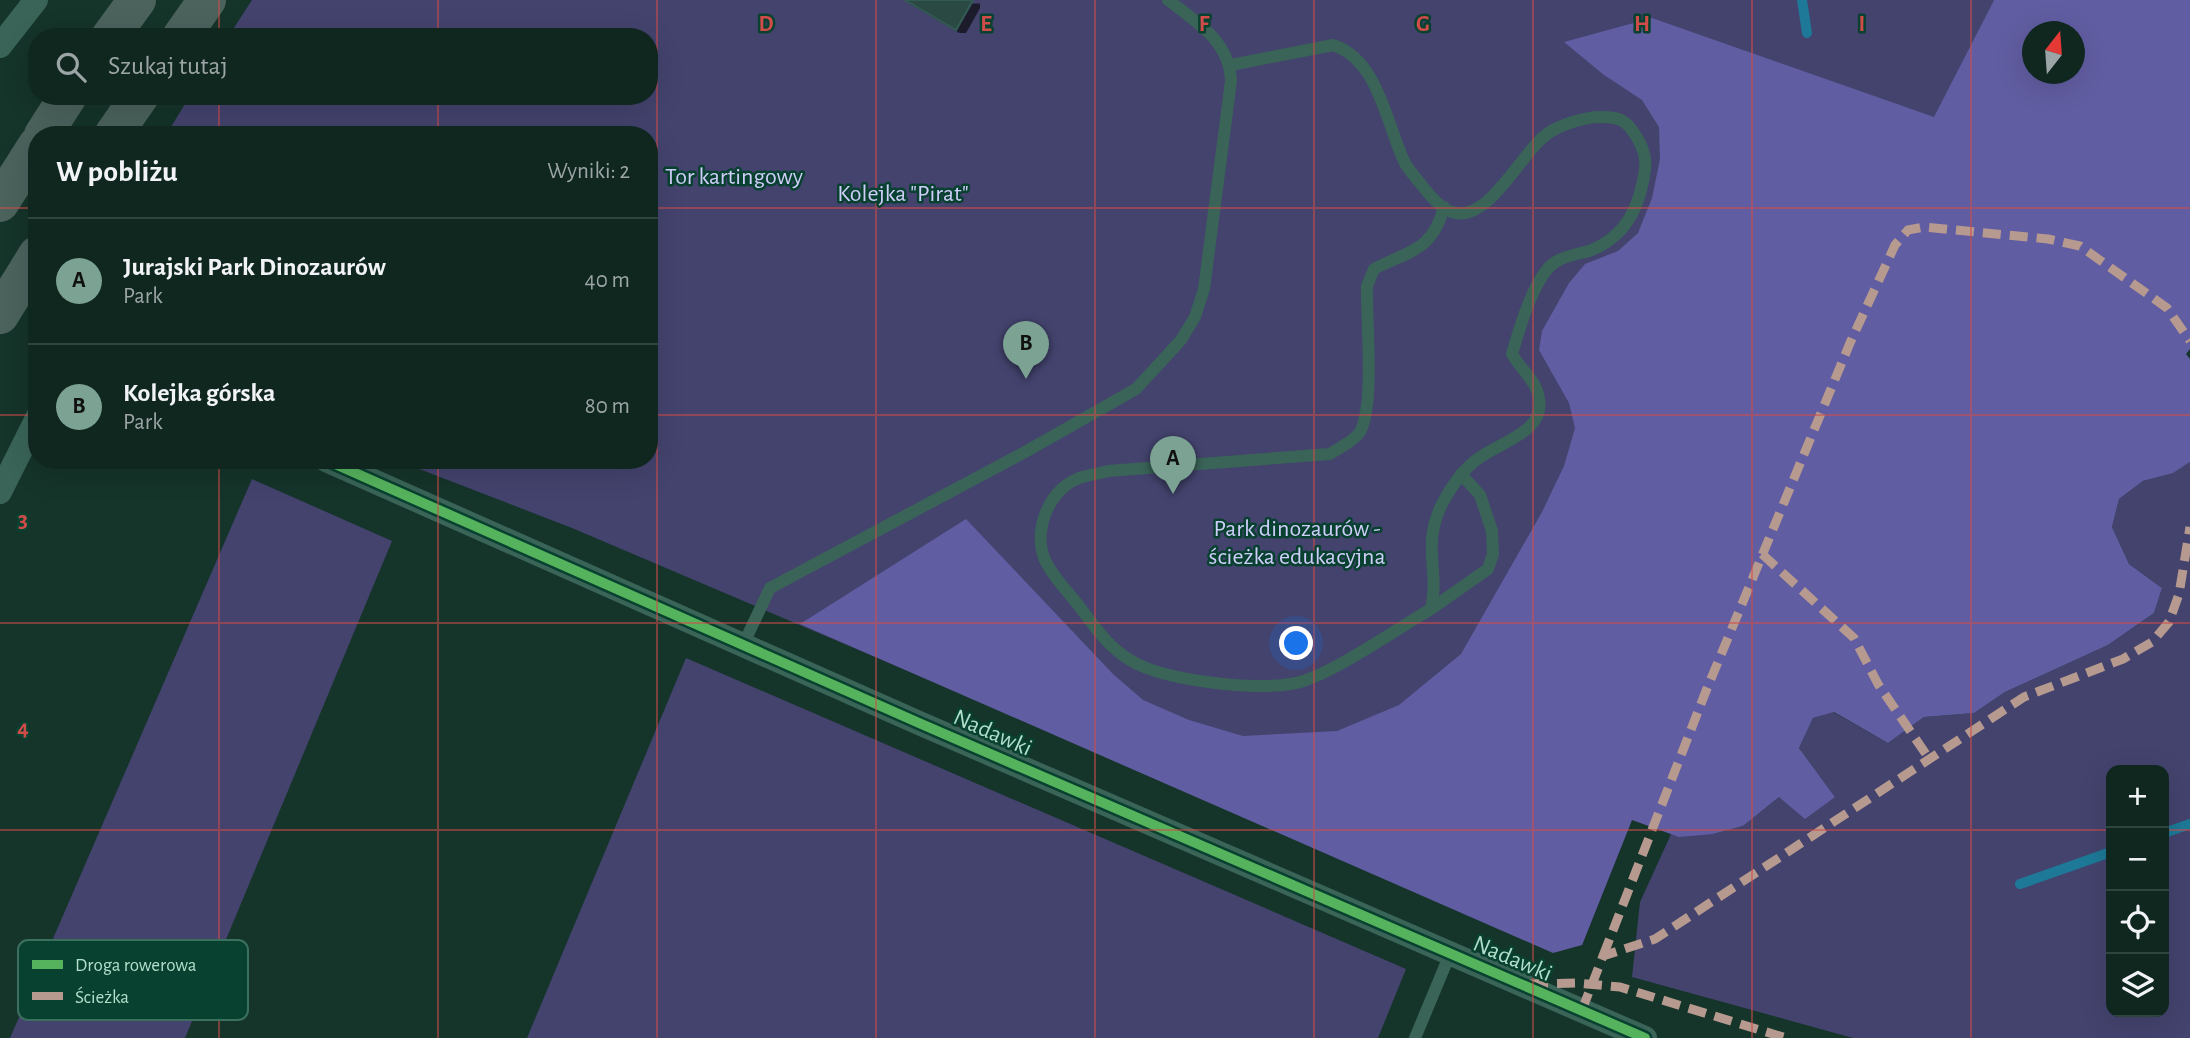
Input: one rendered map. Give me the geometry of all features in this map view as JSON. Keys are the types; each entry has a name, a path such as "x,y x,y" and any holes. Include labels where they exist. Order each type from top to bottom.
{"highway":[{"path":"117,28 137,0"},
{"path":"187,28 207,0"},
{"path":"49,126 62,105"},
{"path":"119,126 134,105"},
{"path":"0,203 28,159"},
{"path":"0,315 28,270"}],"street":[{"path":"0,46 36,0"},
{"path":"0,492 28,436"},
{"name":"Nadawki","path":"346,469 1645,1038"}],"lane":[{"path":"743,645 770,588 1025,452 1136,389 1154,372 1195,317 1204,289 1231,81 1230,65 1219,43 1168,0"},
{"path":"1230,65 1333,46 1345,49 1356,57 1371,80 1406,165 1432,198 1452,212 1466,212 1487,203 1527,151 1550,131 1571,123 1595,117 1614,117 1628,123 1640,141 1646,165 1634,215 1614,239 1554,263 1541,278 1519,331 1513,354 1538,391 1541,407 1536,421 1527,431 1478,459 1461,474 1442,504 1430,538 1433,598 1431,609"},
{"path":"1444,206 1438,229 1430,240 1409,255 1374,269 1367,286 1367,409 1360,433 1329,454 1108,471 1076,480 1056,493 1044,517 1038,542 1046,564 1100,634 1131,661 1174,674 1238,687 1294,684 1335,666 1431,609 1488,569 1493,554 1492,531 1480,495 1461,474"},
{"path":"1415,1038 1450,954"}],"green space":[{"path":"252,0 1994,0 1820,345 1582,945 1117,760 572,528 419,469 658,469 658,126 172,126 184,105 658,105 658,28 234,28"},
{"path":"2190,462 2190,1038 1853,1038 1632,977 1640,902 1672,832 1713,834 1743,826 1779,797 1835,797 1799,748 1813,718 1833,712 1888,743 1924,717 1974,713 2005,692 2108,645 2154,613 2162,588 2129,564 2112,527 2119,499 2143,481 2172,473"},
{"path":"252,479 392,541 226,940 52,940"},
{"path":"686,658 1406,969 1378,1038 527,1038"},
{"path":"18,1020 192,1020 185,1038 10,1038"}],"shaded area":[{"path":"1994,0 2190,0 2190,349 2186,354 2190,359 2190,462 2173,473 2143,481 2119,499 2112,527 2129,564 2162,588 2154,613 2108,645 2005,692 1974,713 1924,717 1888,743 1834,712 1813,718 1799,748 1835,797 1805,819 1779,797 1743,826 1713,834 1679,837 1632,820 1582,945 1553,953 800,624 966,519 1113,674 1143,700 1189,720 1243,736 1337,731 1399,705 1461,654 1542,512 1564,466 1575,428 1569,403 1539,350 1542,331 1569,283 1585,264 1618,251 1638,233 1652,198 1660,159 1659,127 1642,100 1604,75 1564,42 1652,18 1934,117"}],"building":[{"path":"905,0 973,0 956,30"}],"waterway":[{"path":"1802,0 1807,33"},
{"path":"2169,831 2190,824"},
{"path":"2020,884 2106,854"}],"marked path":[{"path":"1603,956 1706,691 1850,343 1895,245 1908,230 1924,227 2048,239 2080,246 2167,308 2190,341"},
{"path":"1582,1010 1603,956 1655,939 2024,697 2123,659 2152,642 2169,622 2179,594 2190,527"},
{"path":"1762,554 1854,638 1878,684 1930,760"},
{"path":"1530,984 1576,983 1620,987 1786,1038"}],"cycle path":[{"path":"346,469 919,723 1645,1038"}],"place":[{"name":"Kolejka górska","path":"1026,379"},
{"name":"Jurajski Park Dinozaurów","path":"1173,494"}],"park label":[{"name":"Tor kartingowy","path":"734,176"},
{"name":"Kolejka \"Pirat\"","path":"903,193"},
{"name":"Park dinozaurów - ścieżka edukacyjna","path":"1297,542"}]}
